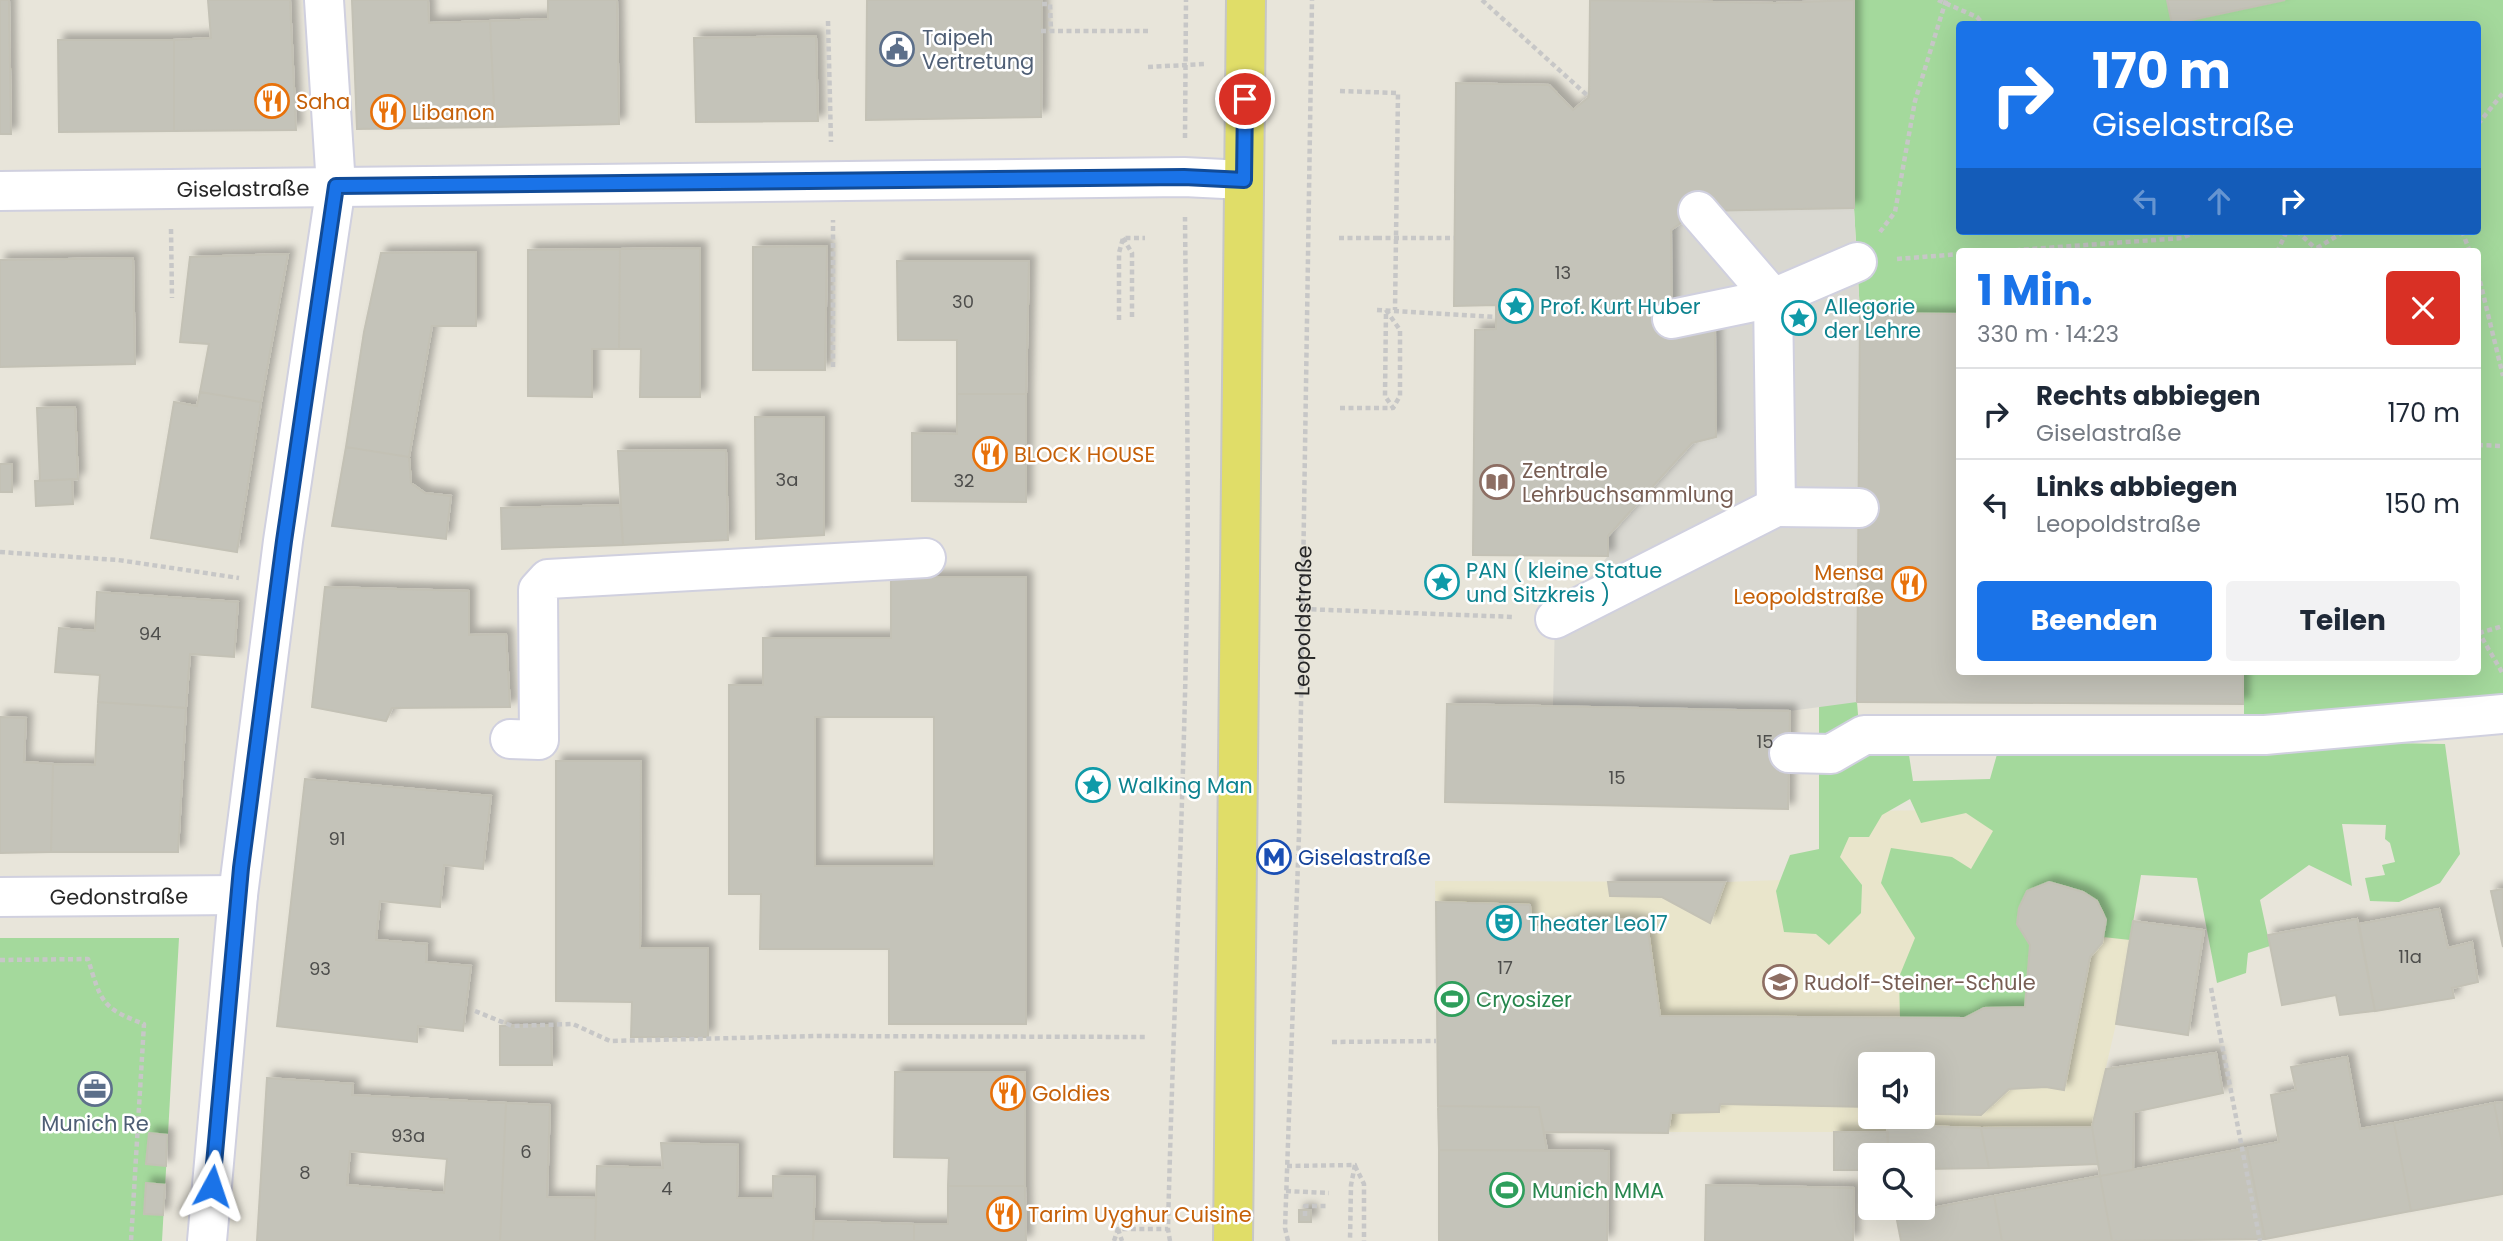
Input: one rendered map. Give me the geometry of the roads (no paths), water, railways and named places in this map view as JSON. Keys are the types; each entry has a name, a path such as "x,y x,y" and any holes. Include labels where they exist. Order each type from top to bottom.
{"main road":[{"path":"1234,1241 1246,0"}],"street":[{"path":"207,1241 238,895 282,555 336,186 324,0"},
{"name":"Giselastraße","path":"0,191 1184,177 1244,180"},
{"path":"1699,211 1773,298 1776,508"},
{"path":"1672,319 1773,298 1857,262"},
{"path":"1555,619 1776,508 1859,508"},
{"path":"510,739 539,740 538,590 548,579 926,558"},
{"path":"1789,753 1831,754 1864,734 2265,735 2503,714"},
{"name":"Gedonstraße","path":"0,897 238,895"}],"place":[{"name":"Taipeh Vertretung","path":"897,49"},
{"name":"Saha","path":"272,101"},
{"name":"Libanon","path":"388,112"},
{"name":"Prof. Kurt Huber","path":"1516,306"},
{"name":"Allegorie der Lehre","path":"1799,318"},
{"name":"BLOCK HOUSE","path":"990,454"},
{"name":"Zentrale Lehrbuchsammlung","path":"1497,482"},
{"name":"PAN ( kleine Statue und Sitzkreis )","path":"1442,582"},
{"name":"Mensa Leopoldstraße","path":"1909,584"},
{"name":"Walking Man","path":"1093,785"},
{"name":"Giselastraße","path":"1274,857"},
{"name":"Theater Leo17","path":"1504,923"},
{"name":"Rudolf-Steiner-Schule","path":"1780,982"},
{"name":"Cryosizer","path":"1452,999"},
{"name":"Munich Re","path":"95,1089"},
{"name":"Goldies","path":"1008,1093"},
{"name":"Munich MMA","path":"1507,1190"},
{"name":"Tarim Uyghur Cuisine","path":"1004,1214"}]}
